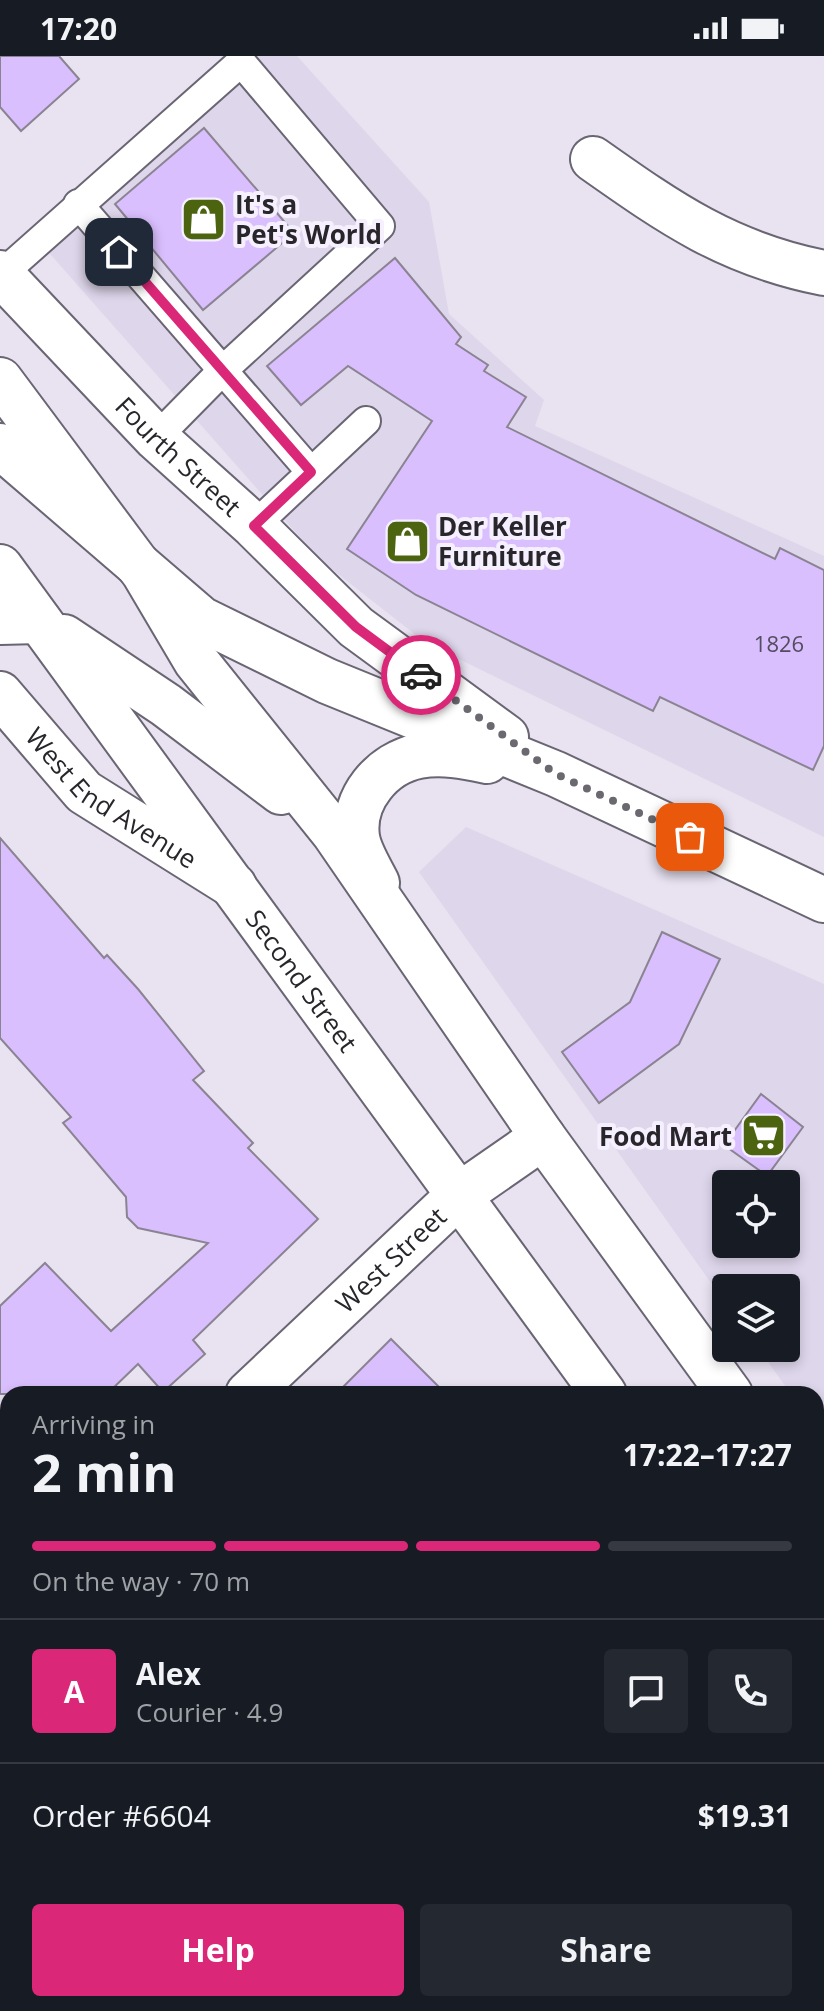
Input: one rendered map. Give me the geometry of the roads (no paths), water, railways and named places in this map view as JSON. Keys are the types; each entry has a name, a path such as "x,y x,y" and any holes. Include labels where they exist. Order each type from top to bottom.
{"main road":[{"path":"593,159 687,225 745,252 824,273"},
{"name":"Fourth Street","path":"1,274 156,438 254,526 356,627 556,774"},
{"name":"Fourth Street","path":"0,380 144,573"},
{"name":"Fourth Street","path":"0,446 201,619 327,681 556,774 824,900"},
{"name":"Second Street","path":"0,567 20,622 234,886 598,1386"},
{"path":"144,573 196,661 334,833 398,931 543,1137 724,1386"},
{"path":"20,622 166,705 334,833"},
{"name":"West End Avenue","path":"0,694 84,792 234,886"},
{"path":"398,931 357,839 358,813 365,793 383,773 416,756 452,754 556,774"},
{"name":"West Street","path":"256,1386 458,1196 543,1137"}],"lane":[{"path":"1,274 241,62 380,226 222,371 156,438"},
{"path":"78,204 311,472"},
{"path":"254,526 366,421"}],"place":[{"name":"It's a Pet's World","path":"204,219"},
{"name":"Der Keller Furniture","path":"407,541"},
{"name":"Food Mart","path":"763,1136"}]}
